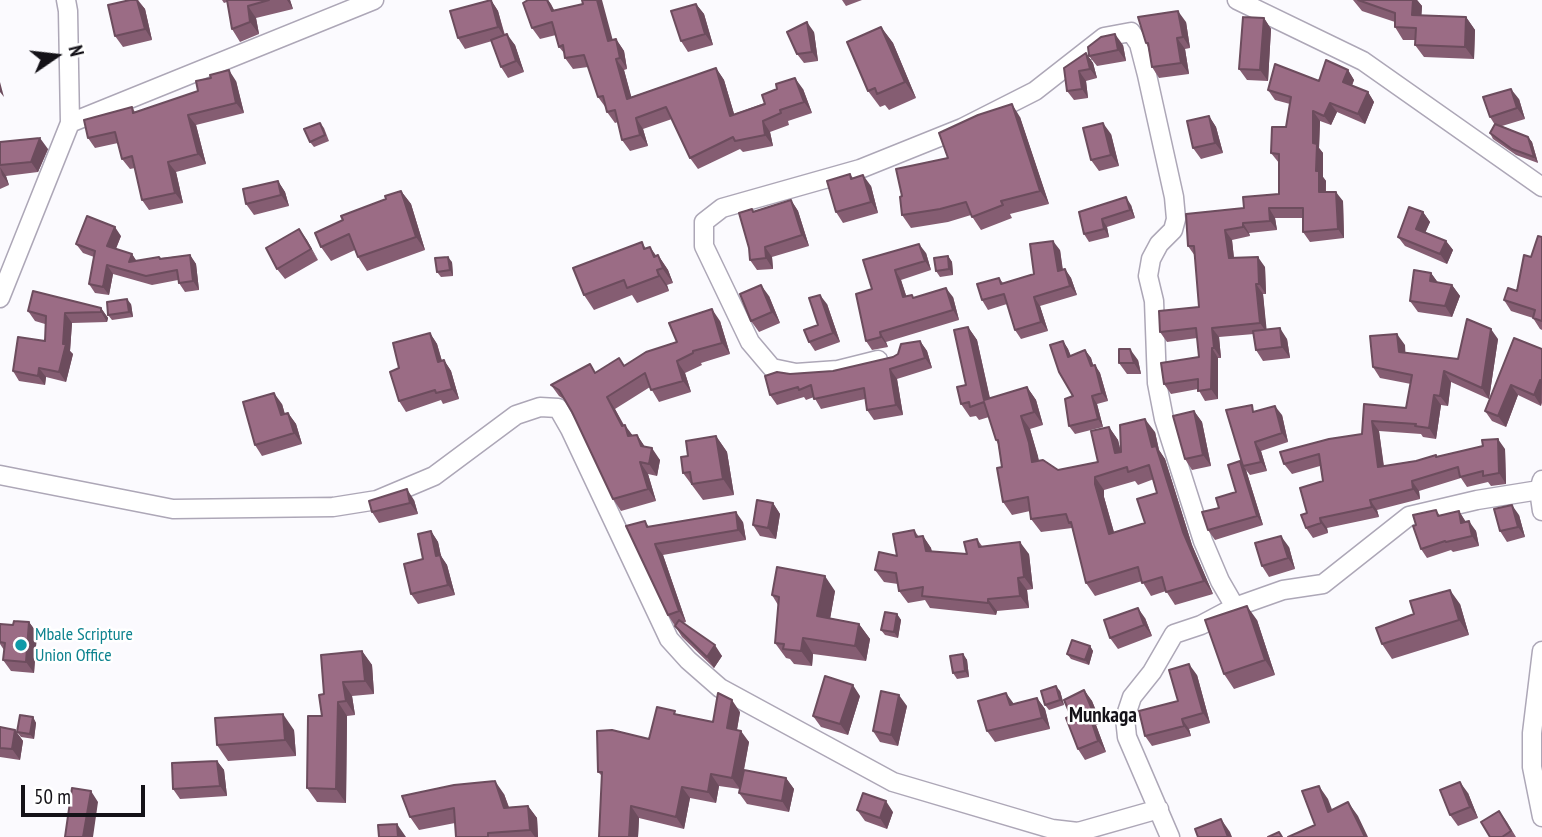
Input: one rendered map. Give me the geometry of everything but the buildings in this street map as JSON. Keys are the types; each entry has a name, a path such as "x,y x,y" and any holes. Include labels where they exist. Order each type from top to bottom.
{"street":[{"path":"0,298 70,122 66,0"},
{"path":"70,122 374,0"},
{"path":"1237,0 1363,61 1542,187"},
{"path":"897,356 838,370 796,373 772,368 750,342 704,246 704,222 722,208 860,169 962,128 1035,91 1104,37 1131,32 1139,44 1147,75 1174,197 1176,219 1173,230 1159,244 1151,259 1148,276 1154,301 1157,383 1164,419 1203,541 1235,607"},
{"path":"0,475 173,509 333,507 377,500 434,476 516,415 540,407 558,408 669,639 720,688 893,782 1052,829 1078,832 1158,809"},
{"path":"1170,837 1127,737 1125,718 1132,697 1152,672 1174,634 1201,625 1235,607 1283,590 1323,584 1409,516 1541,485 1542,512"},
{"path":"1542,651 1539,701 1532,733 1532,767 1542,817"}],"place":[{"name":"Mbale Scripture Union Office","path":"21,645"}],"district":[{"name":"Munkaga","path":"1103,716"}]}
